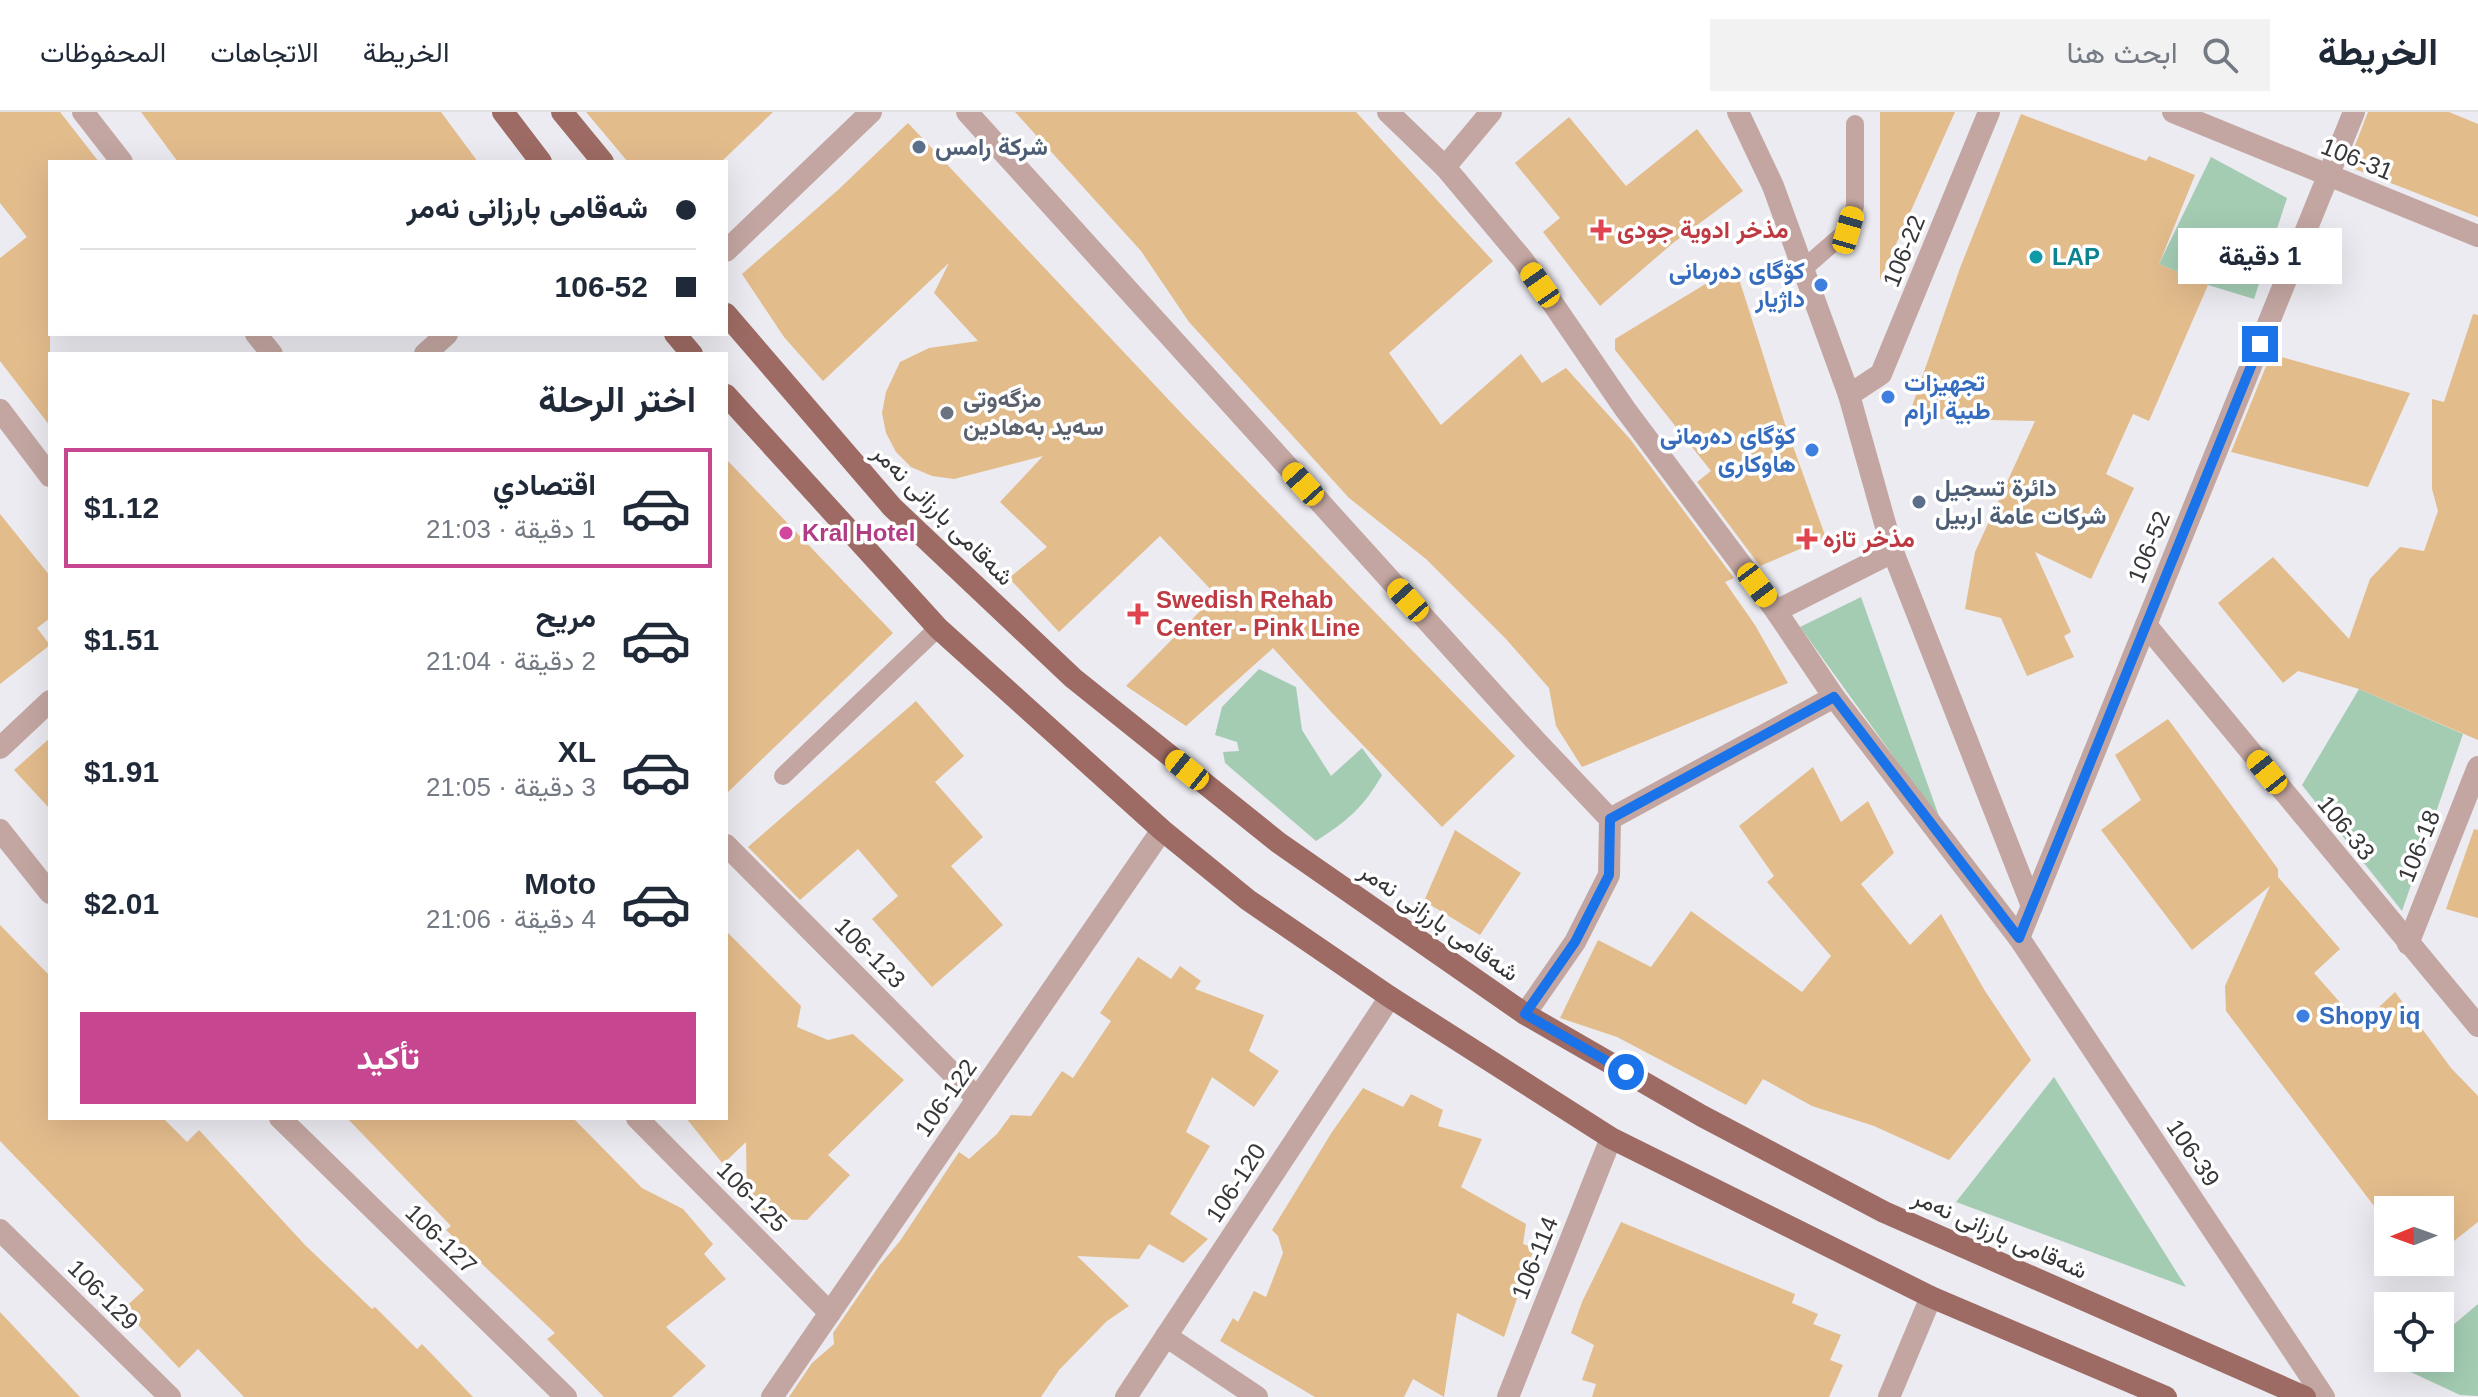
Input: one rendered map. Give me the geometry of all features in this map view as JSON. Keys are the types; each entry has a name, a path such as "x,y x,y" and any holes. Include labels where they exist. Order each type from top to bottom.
{"main road":[{"path":"503,112 539,160"},
{"path":"562,112 601,160"},
{"name":"شەقامی بارزانی نەمر","path":"728,316 892,507 1073,678 1279,843 1525,1014 1702,1116 1884,1212 2305,1397"},
{"path":"677,336 690,352"},
{"path":"728,397 938,628 1162,830 1248,900 1390,997 1611,1138 1931,1297 2166,1397"}],"street":[{"path":"83,112 120,160"},
{"path":"728,249 871,112"},
{"path":"967,112 1610,819 1609,875 1575,942 1525,1014"},
{"name":"106-39","path":"1388,112 1445,167 1523,260 1625,409 1776,611 1834,697 2019,938 2324,1397"},
{"path":"1445,167 1491,112"},
{"path":"1738,112 1773,186 1849,395 1893,552 2032,906"},
{"name":"106-22","path":"1849,395 1881,374 1989,112"},
{"name":"106-31","path":"2173,112 2478,236"},
{"name":"106-52","path":"2019,938 2354,112"},
{"path":"258,336 270,352"},
{"path":"427,352 445,336"},
{"path":"0,410 48,473"},
{"path":"1776,611 1893,552"},
{"name":"106-33","path":"2146,625 2478,1026"},
{"path":"1610,819 1834,697"},
{"path":"0,748 48,703"},
{"name":"106-18","path":"2408,944 2478,767"},
{"path":"0,830 48,890"},
{"name":"106-122","path":"772,1397 1162,830"},
{"name":"106-123","path":"728,847 977,1098"},
{"name":"106-120","path":"1126,1397 1390,997"},
{"name":"106-127","path":"282,1120 566,1397"},
{"name":"106-125","path":"639,1120 830,1313"},
{"name":"106-114","path":"1508,1397 1611,1138"},
{"name":"106-129","path":"0,1230 170,1397"},
{"path":"1889,1397 1931,1297"},
{"path":"1166,1336 1257,1397"}],"lane":[{"path":"1803,269 1848,230 1855,206 1855,124"},
{"path":"783,776 938,628"}],"green space":[{"path":"2211,157 2287,198 2254,299 2208,285 2159,264"},
{"path":"1861,597 1941,822 1800,627"},
{"path":"1259,669 1296,687 1302,730 1331,776 1362,748 1382,775 1354,813 1316,841 1225,763 1223,752 1239,751 1237,742 1215,735 1222,707"},
{"path":"2359,689 2463,734 2402,911 2302,785"},
{"path":"2054,1077 2186,1287 1956,1202"},
{"path":"2478,1304 2478,1396 2460,1395 2411,1372 2454,1372 2454,1324"}],"building":[{"path":"0,112 60,112 97,160 48,160 48,423 0,361 0,258 27,237 0,203"},
{"path":"141,112 441,112 477,160 177,160"},
{"path":"586,112 773,112 723,160 626,160"},
{"path":"1015,112 1356,112 1493,261 1389,353 1441,425 1521,354 1542,383 1566,368 1630,439 1734,578 1725,582 1755,625 1788,683 1582,767 1556,726 1549,688 1506,639 1426,559 1349,498 1189,322 1141,251"},
{"path":"1880,112 1955,112 1880,280"},
{"path":"2368,112 2449,112 2478,124 2478,217 2347,166"},
{"path":"2021,114 2146,161 2149,156 2195,175 2159,264 2208,285 2149,421 2133,414 2106,474 2134,488 2091,579 2035,552 2071,632 2064,636 2074,657 2027,676 2001,618 1965,609 1975,552 2035,421 1908,418 1960,268"},
{"path":"1569,117 1626,186 1697,129 1743,191 1673,243 1600,306 1543,232 1560,218 1515,163"},
{"path":"908,123 1183,415 1515,756 1442,827 1273,648 1186,726 1126,686 1216,595 1160,536 1059,632 1009,578 1047,547 1000,502 1043,456 954,479 932,476 911,467 896,452 886,433 882,413 886,392 900,362 929,348 978,341 934,293 949,263 823,381 784,337 742,274 838,190"},
{"path":"1735,266 1785,424 1826,538 1760,566 1697,482 1711,471 1615,350 1615,339"},
{"path":"2473,314 2478,315 2478,740 2359,689 2298,671 2283,683 2218,603 2273,557 2349,639 2370,579 2400,547 2424,551 2438,511 2432,489 2432,399 2444,402"},
{"path":"2271,354 2410,393 2368,487 2231,452"},
{"path":"728,461 893,633 728,792"},
{"path":"0,514 48,574 48,620 37,628 48,647 0,684"},
{"path":"916,701 964,756 935,782 983,837 951,866 1003,925 932,987 872,919 898,896 858,849 800,900 748,847"},
{"path":"2168,719 2278,869 2278,877 2340,949 2314,973 2360,1025 2395,992 2451,1068 2478,1096 2478,1222 2454,1241 2454,1196 2374,1196 2374,1206 2226,1011 2225,986 2270,886 2192,950 2101,830 2141,800 2115,755"},
{"path":"48,740 48,807 14,770"},
{"path":"1813,767 1841,822 1868,801 1894,853 1861,884 1910,945 1941,914 1985,991 2031,1060 1949,1160 1874,1126 1812,1106 1763,1079 1746,1105 1617,1037 1560,1018 1598,940 1651,967 1691,911 1802,992 1831,956 1767,882 1774,876 1739,826"},
{"path":"2474,829 2478,830 2478,918 2446,909"},
{"path":"1455,830 1521,873 1480,935 1424,901"},
{"path":"0,925 48,974 48,1120 165,1120 187,1142 199,1130 305,1245 417,1349 422,1344 473,1397 244,1397 198,1349 179,1368 123,1309 144,1290 0,1141"},
{"path":"728,933 801,1006 797,1027 828,1040 853,1034 904,1080 828,1155 850,1175 807,1220 775,1219 754,1204 747,1195 746,1142 723,1164 688,1120 728,1120"},
{"path":"1138,957 1171,979 1180,966 1201,981 1195,989 1264,1015 1249,1051 1279,1071 1254,1107 1212,1077 1186,1132 1210,1146 1170,1214 1208,1239 1183,1263 1149,1244 1139,1259 1077,1256 1129,1306 1107,1321 1059,1370 1041,1397 789,1397 812,1363 834,1344 833,1333 900,1241 959,1152 969,1159 997,1134 1011,1115 1031,1116 1062,1071 1073,1078 1111,1021 1100,1013"},
{"path":"1363,1088 1403,1107 1411,1094 1443,1110 1438,1126 1482,1139 1461,1187 1526,1224 1523,1244 1534,1248 1504,1337 1457,1313 1444,1397 1413,1379 1404,1397 1315,1397 1220,1341 1233,1318 1238,1322 1254,1291 1266,1297 1283,1253 1278,1236 1272,1230"},
{"path":"349,1120 575,1120 642,1188 683,1209 713,1244 704,1254 726,1279 666,1327 706,1366 672,1397 604,1397 547,1339 555,1333 446,1230 451,1226"},
{"path":"1621,1222 1795,1294 1792,1303 1818,1314 1813,1324 1841,1335 1830,1360 1843,1365 1829,1397 1592,1397 1596,1384 1582,1380 1594,1345 1571,1333 1582,1302"},
{"path":"0,1312 80,1397 0,1397"}],"place":[{"name":"شركة رامس","path":"919,147"},
{"name":"مذخر ادوية جودى","path":"1601,230"},
{"name":"LAP","path":"2036,257"},
{"name":"کۆگای دەرمانی داژیار","path":"1821,285"},
{"name":"تجهيزات طبية ارام","path":"1888,397"},
{"name":"مزگەوتی سەید بەهادین","path":"947,413"},
{"name":"کۆگای دەرمانی هاوکاری","path":"1812,450"},
{"name":"دائرة تسجيل شركات عامة اربيل","path":"1919,502"},
{"name":"Kral Hotel","path":"786,533"},
{"name":"مذخر تازه","path":"1807,539"},
{"name":"Swedish Rehab Center - Pink Line","path":"1138,614"},
{"name":"Shopy iq","path":"2303,1016"}],"route":[{"path":"1626,1072 1525,1014 1575,942 1609,875 1610,819 1834,697 2019,938 2260,344"}]}
